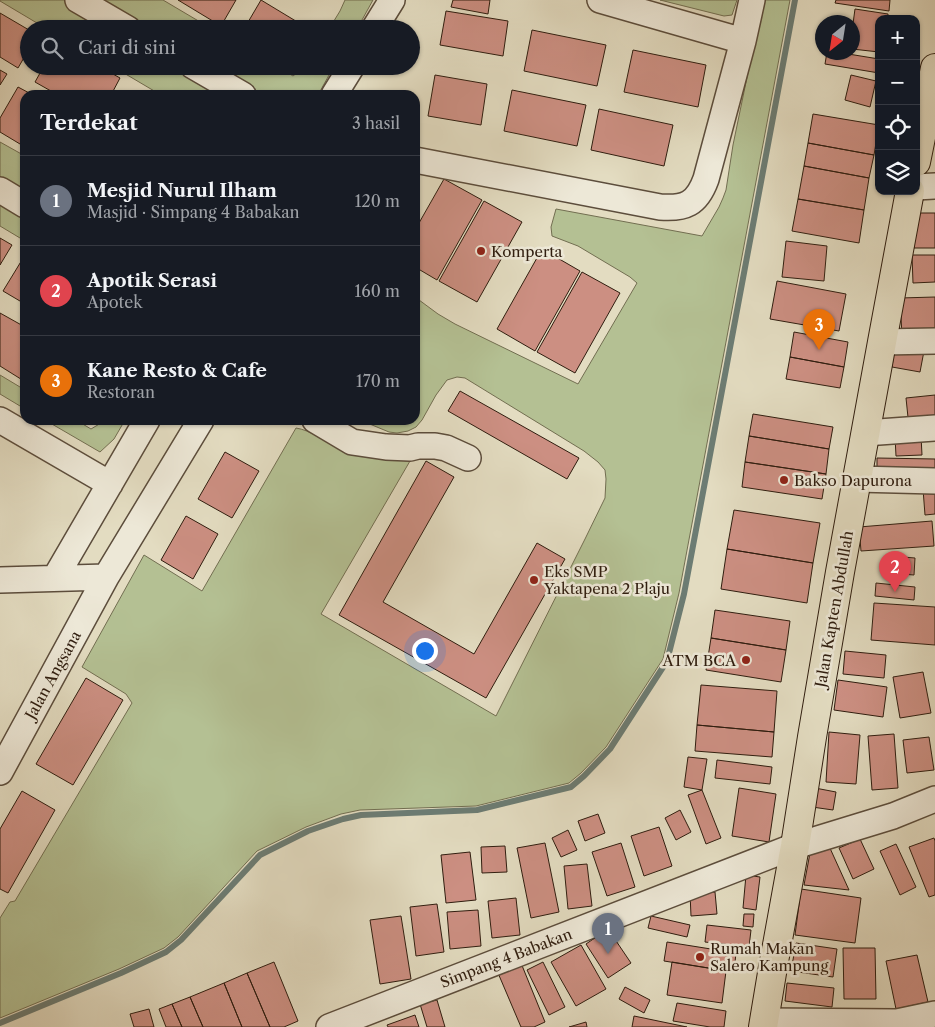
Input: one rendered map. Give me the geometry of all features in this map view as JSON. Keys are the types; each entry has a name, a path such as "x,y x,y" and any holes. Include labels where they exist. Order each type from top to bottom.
{"main road":[{"path":"919,150 934,78"},
{"name":"Jalan Kapten Abdullah","path":"764,1024 865,433 909,195"}],"street":[{"path":"78,0 112,20"},
{"path":"380,20 392,0"},
{"path":"600,0 743,41"},
{"path":"420,161 660,207 675,208 688,204 703,187 743,41 752,0"},
{"path":"209,75 234,90"},
{"path":"337,90 346,75"},
{"path":"920,187 935,186"},
{"path":"0,190 20,201"},
{"path":"882,342 935,340"},
{"path":"0,420 110,484"},
{"path":"55,578 144,425"},
{"name":"Jalan Angsana","path":"0,772 106,577 197,425"},
{"path":"323,425 352,442 386,447 435,446 446,448 468,458"},
{"path":"865,433 935,428"},
{"path":"857,479 935,481"},
{"path":"0,580 106,577"},
{"name":"Simpang 4 Babakan","path":"329,1027 795,846 893,816 935,799"},
{"path":"764,1024 899,1024 935,1014"}],"green space":[{"path":"163,0 197,20 32,20 0,1"},
{"path":"345,0 373,0 362,20 334,20"},
{"path":"660,0 737,0 732,15 724,16"},
{"path":"763,0 790,0 679,593 663,659 606,747 569,783 476,806 360,810 341,814 306,827 257,851 178,937 164,948 119,969 0,1018 0,918 10,902 15,901 132,703 126,694 82,667 144,555 202,591 296,428 354,452 410,461 321,614 496,716 605,498 605,470 584,451 465,378 457,377 447,380 420,422 420,301 455,324 578,384 637,283 578,246 552,236 551,227 556,209 702,236 719,207 726,190 733,145"},
{"path":"127,75 329,75 321,90 153,90"},
{"path":"0,142 20,153 20,238 0,226"},
{"path":"0,375 20,387 20,406 0,394"},
{"path":"54,425 84,425 91,429 98,425 122,425 114,439 100,452"},
{"path":"372,425 418,425 408,431 389,432"}],"building":[{"path":"178,0 236,0 224,20 211,20"},
{"path":"261,0 294,20 249,20"},
{"path":"453,0 490,0 488,14 451,7"},
{"path":"836,0 890,0 889,11 835,3"},
{"path":"855,9 888,14 875,15 875,52 860,50 860,15 854,15"},
{"path":"446,11 508,21 503,56 440,45"},
{"path":"0,13 20,25 20,65 18,68 0,57"},
{"path":"532,30 606,45 597,86 524,71"},
{"path":"633,50 706,65 698,107 624,92"},
{"path":"860,56 875,58 875,72 825,64 826,60 860,60"},
{"path":"0,70 7,74 0,85"},
{"path":"39,75 115,75 120,78 114,90 49,90 35,82"},
{"path":"435,75 487,84 481,125 428,116"},
{"path":"851,75 875,81 870,107 845,100"},
{"path":"18,87 24,90 20,90 20,144 0,132 0,118"},
{"path":"512,90 586,105 577,146 504,131"},
{"path":"599,109 673,125 664,166 591,150"},
{"path":"813,114 875,124 874,155 808,143"},
{"path":"808,143 874,155 869,178 804,166"},
{"path":"804,166 869,178 864,210 798,199"},
{"name":"Komperta","path":"444,179 482,200 437,280 420,270 420,221"},
{"path":"798,199 864,210 859,243 792,231"},
{"name":"Komperta","path":"484,201 522,222 477,302 439,281"},
{"path":"914,213 935,213 935,248 914,248"},
{"path":"0,238 12,245 0,265"},
{"path":"786,241 827,246 824,281 782,277"},
{"name":"Komperta","path":"542,249 580,271 535,351 497,329"},
{"path":"912,255 935,255 935,282 913,283"},
{"path":"20,263 20,301 3,291"},
{"name":"Komperta","path":"582,272 620,293 575,373 537,352"},
{"path":"777,281 846,294 839,331 770,319"},
{"path":"935,297 935,335 902,336 900,298"},
{"path":"0,313 20,324 20,378 0,366"},
{"path":"794,332 848,342 844,367 790,357"},
{"path":"895,345 924,351 920,372 892,367"},
{"path":"790,357 844,367 840,388 786,379"},
{"path":"460,391 579,458 567,479 448,411"},
{"path":"935,395 935,424 909,427 906,398"},
{"path":"753,414 833,427 829,449 749,436"},
{"path":"749,436 829,449 826,474 745,462"},
{"path":"921,436 922,455 896,456 895,437"},
{"path":"225,452 259,471 232,518 198,499"},
{"path":"877,458 935,459 935,476 877,475"},
{"name":"Eks SMP Yaktapena 2 Plaju","path":"426,461 454,477 383,602 474,654 537,543 565,559 486,698 339,615"},
{"name":"Bakso Dapurona","path":"745,462 826,474 822,499 742,487"},
{"path":"935,488 935,514 925,515 923,489"},
{"path":"734,510 820,523 813,563 727,549"},
{"path":"186,516 218,534 193,579 161,560"},
{"path":"932,521 934,546 861,551 859,527"},
{"path":"727,549 813,563 807,603 721,589"},
{"path":"891,556 915,558 914,575 889,573"},
{"path":"876,583 915,587 914,600 875,596"},
{"path":"874,603 935,607 935,645 871,640"},
{"path":"715,610 790,621 786,650 711,638"},
{"name":"ATM BCA","path":"711,638 786,650 781,682 706,670"},
{"path":"845,651 886,655 884,678 843,674"},
{"path":"923,672 931,713 900,718 893,677"},
{"path":"86,678 123,700 73,785 36,764"},
{"path":"838,680 887,687 883,717 834,710"},
{"path":"701,685 777,691 774,732 697,725"},
{"path":"697,725 774,732 772,757 695,751"},
{"path":"829,732 860,735 856,784 826,782"},
{"path":"894,734 898,788 872,790 868,736"},
{"path":"929,737 934,770 907,773 903,740"},
{"path":"688,757 707,759 702,790 684,787"},
{"path":"717,760 772,767 770,784 715,778"},
{"path":"739,788 776,794 769,842 732,836"},
{"path":"815,788 836,792 833,810 812,807"},
{"path":"702,790 721,838 706,844 688,795"},
{"path":"22,791 55,810 8,893 0,889 0,829"},
{"path":"680,810 691,832 676,840 665,818"},
{"path":"598,814 605,833 585,841 578,821"},
{"path":"659,827 672,866 644,876 631,836"},
{"path":"568,830 577,850 561,857 552,838"},
{"path":"934,838 935,895 929,897 909,847"},
{"path":"860,839 874,869 853,879 839,848"},
{"path":"545,843 559,912 531,918 517,848"},
{"path":"621,843 635,887 607,896 592,852"},
{"path":"896,844 916,887 900,895 880,851"},
{"path":"505,846 507,872 482,873 481,847"},
{"path":"829,846 849,890 804,885 810,853"},
{"path":"470,852 476,900 446,903 441,855"},
{"path":"587,864 592,906 568,909 564,866"},
{"path":"746,875 760,877 756,910 743,908"},
{"path":"801,889 861,898 855,943 795,935"},
{"path":"715,892 717,914 691,916 690,893"},
{"path":"516,898 520,935 492,938 488,901"},
{"path":"437,904 444,952 416,956 410,907"},
{"path":"478,910 481,946 450,949 447,912"},
{"path":"744,914 754,914 753,927 743,926"},
{"path":"401,916 411,979 380,984 370,920"},
{"path":"651,916 690,925 687,937 648,928"},
{"path":"707,925 751,930 749,947 705,942"},
{"path":"608,929 631,963 608,978 586,944"},
{"name":"Rumah Makan Salero Kampung","path":"667,942 736,953 734,972 664,961"},
{"path":"796,943 837,949 833,977 791,971"},
{"path":"581,945 606,989 576,1006 551,962"},
{"path":"843,948 875,948 876,999 844,999"},
{"path":"917,955 928,1002 896,1009 886,961"},
{"path":"274,962 298,1021 284,1027 270,1027 247,973"},
{"path":"543,962 565,1007 549,1015 527,970"},
{"path":"672,962 726,971 722,1003 667,995"},
{"path":"521,963 545,1022 534,1027 521,1027 498,973"},
{"path":"247,973 270,1027 242,1027 224,983"},
{"path":"224,983 242,1027 203,1027 190,997"},
{"path":"787,983 834,988 832,1007 785,1001"},
{"path":"625,987 650,1000 644,1013 619,999"},
{"path":"190,997 203,1027 182,1027 172,1004"},
{"path":"437,1000 445,1027 427,1027 420,1004"},
{"path":"677,1003 726,1011 724,1027 710,1027 673,1021"},
{"path":"172,1004 182,1027 166,1027 159,1009"},
{"path":"149,1009 154,1027 134,1027 130,1014"},
{"path":"415,1015 419,1027 388,1027 387,1025"},
{"path":"634,1016 687,1027 632,1027"},
{"path":"586,1022 587,1027 569,1027"}],"waterway":[{"path":"0,1023 121,973 166,952 181,940 260,855 308,831 361,815 477,810 571,787 610,749 667,661 684,594 795,0"}],"place":[{"name":"Komperta","path":"481,251"},
{"name":"Kane Resto & Cafe","path":"819,350"},
{"name":"Bakso Dapurona","path":"784,480"},
{"name":"Eks SMP Yaktapena 2 Plaju","path":"534,580"},
{"name":"Apotik Serasi","path":"895,592"},
{"name":"ATM BCA","path":"746,660"},
{"name":"Mesjid Nurul Ilham","path":"608,954"},
{"name":"Rumah Makan Salero Kampung","path":"700,957"}]}
